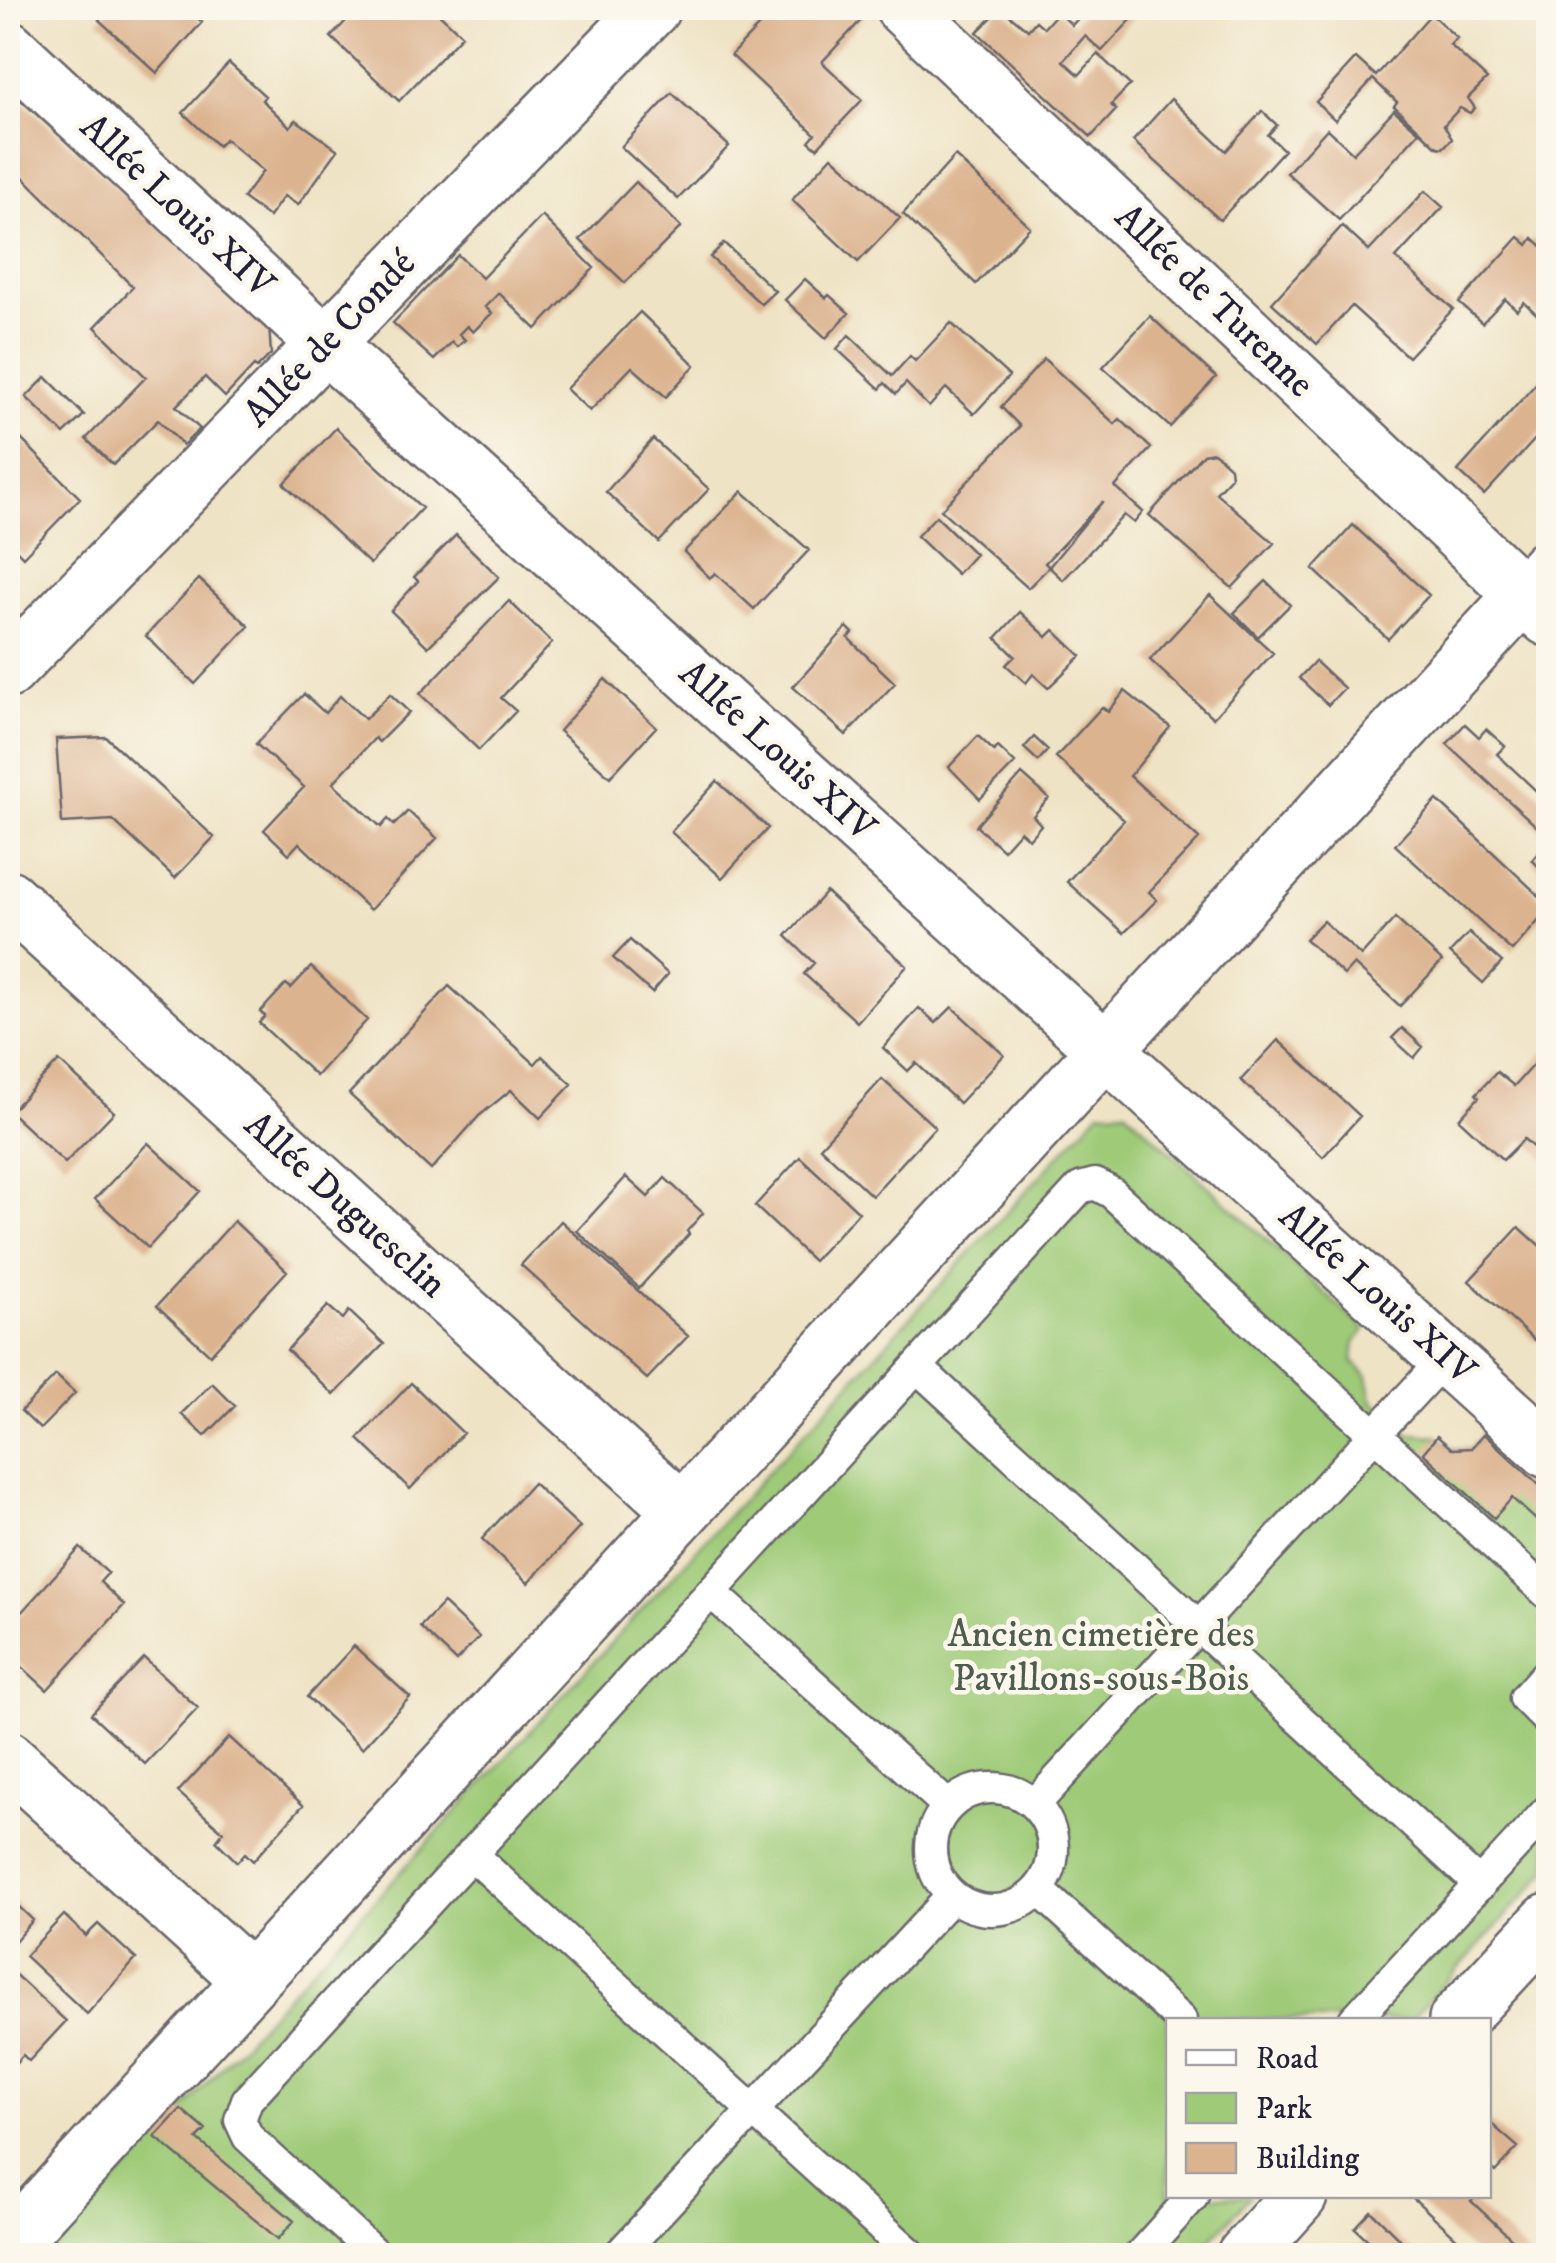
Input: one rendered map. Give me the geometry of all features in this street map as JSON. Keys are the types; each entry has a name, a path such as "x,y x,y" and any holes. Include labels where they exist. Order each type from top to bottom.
{"street":[{"name":"Allée de Condé","path":"8,670 652,8"},
{"name":"Allée de Turenne","path":"904,8 1540,594"},
{"name":"Allée Louis XIV","path":"8,48 325,344 1548,1450"},
{"path":"8,2245 1107,1048 1540,594"},
{"name":"Allée Duguesclin","path":"8,898 682,1512"},
{"path":"8,1759 251,1980"},
{"path":"1459,2018 1548,1922"},
{"path":"1245,2256 1297,2198"}],"lane":[{"path":"377,2256 248,2136 240,2120 241,2109 256,2088 1080,1188 1095,1184 1112,1193 1548,1594"},
{"path":"1035,1804 1446,1357"},
{"path":"917,1367 1480,1884"},
{"path":"711,1592 948,1806"},
{"path":"1548,1672 1525,1698 1548,1720"},
{"path":"981,1788 1019,1793 1035,1804 1053,1837 1054,1855 1049,1874 1038,1890 1006,1909 968,1906 952,1896 939,1880 932,1862 931,1842 936,1822 948,1806 963,1794 981,1788"},
{"path":"1356,2018 1548,1810"},
{"path":"471,1854 913,2256"},
{"path":"1038,1890 1179,2018"},
{"path":"618,2256 952,1896"},
{"path":"1138,2256 1191,2198"}],"green space":[{"name":"Ancien cimetière des Pavillons-sous-Bois","path":"1125,1110 1365,1330 1355,1342 1353,1362 1367,1376 1372,1400 1410,1434 1437,1436 1452,1449 1471,1448 1484,1434 1548,1496 1548,1686 1538,1698 1548,1708 1548,1870 1413,2018 1166,2018 1166,2198 1249,2198 1196,2255 48,2256 1100,1111"}],"building":[{"path":"110,8 187,8 202,22 157,73 99,20"},
{"path":"358,8 433,8 462,35 399,101 331,37"},
{"path":"779,8 851,8 863,18 822,62 862,100 817,148 809,141 815,134 731,55 761,24 779,21"},
{"path":"1001,8 1028,30 1036,21 1044,28 1058,12 1072,25 1088,8 1142,8 1102,51 1085,36 1063,61 1079,75 1098,54 1130,85 1111,105 1116,110 1091,137 977,32"},
{"path":"1431,14 1457,38 1450,45 1487,79 1468,98 1475,108 1470,113 1460,108 1444,125 1452,139 1443,148 1437,147 1394,106 1397,102 1373,79 1335,120 1316,102 1356,58 1376,76"},
{"path":"229,63 265,96 262,100 290,127 296,120 338,150 298,205 284,196 269,217 243,198 263,171 225,139 218,146 183,113"},
{"path":"11,91 269,326 271,354 225,397 205,377 176,406 200,429 183,445 158,420 113,465 86,439 146,377 95,327 133,287 8,162"},
{"path":"672,93 729,146 678,199 621,147"},
{"path":"1171,99 1226,151 1262,111 1277,125 1268,135 1284,150 1220,220 1133,141"},
{"path":"1394,110 1419,132 1339,220 1287,173 1327,129 1353,153"},
{"path":"832,156 900,218 858,262 792,200"},
{"path":"955,156 1030,227 976,284 903,214"},
{"path":"636,182 681,227 625,283 580,240"},
{"path":"1425,191 1443,207 1396,258 1453,309 1408,357 1352,306 1317,344 1272,303 1342,226 1369,251"},
{"path":"542,216 594,268 536,329 499,293 485,307 492,313 473,332 467,326 459,334 465,340 457,347 452,342 434,360 393,323 458,255 482,278"},
{"path":"1519,237 1528,245 1533,238 1548,252 1548,325 1524,302 1517,310 1505,299 1482,323 1459,303"},
{"path":"724,243 775,291 761,304 710,257"},
{"path":"805,279 849,313 826,338 785,300"},
{"path":"640,312 695,365 666,397 632,367 590,411 566,389"},
{"path":"1150,316 1216,377 1170,427 1103,367"},
{"path":"951,323 1009,376 974,414 946,388 929,407 906,383 896,394 885,383 880,389 837,349 849,335 892,376 910,356 915,361"},
{"path":"1044,359 1115,424 1120,419 1151,448 1115,487 1143,512 1134,523 1124,515 1063,580 1049,567 1028,588 941,510 1020,426 1001,407","holes":["1103,501 1049,567 1045,563"]},
{"path":"46,377 84,415 64,434 26,397"},
{"path":"1541,378 1548,385 1548,425 1484,495 1458,471"},
{"path":"8,426 80,498 23,557 8,542"},
{"path":"336,428 422,508 370,564 284,484"},
{"path":"653,439 709,489 659,542 606,492"},
{"path":"1214,452 1230,467 1231,477 1216,493 1274,543 1232,588 1149,515 1203,454"},
{"path":"742,491 809,550 754,609 715,573 710,578 684,552"},
{"path":"936,516 975,554 957,574 917,536"},
{"path":"1353,525 1429,595 1388,639 1313,569"},
{"path":"456,535 499,577 428,647 391,611 418,581 414,577"},
{"path":"199,579 249,626 195,684 146,636"},
{"path":"1266,581 1290,605 1258,637 1234,613"},
{"path":"1210,595 1273,653 1213,718 1150,660"},
{"path":"509,601 552,643 501,698 516,711 479,750 420,694"},
{"path":"1020,612 1047,637 1054,630 1081,656 1048,688 1033,674 1026,683 1006,665 1015,656 996,638"},
{"path":"847,627 853,633 848,638 895,683 846,735 793,687"},
{"path":"1315,661 1344,688 1328,705 1299,678"},
{"path":"605,679 656,727 610,777 559,731"},
{"path":"1125,691 1170,727 1130,776 1199,839 1149,892 1157,900 1124,933 1067,882 1124,820 1056,757 1102,707 1108,712"},
{"path":"304,694 325,713 340,696 365,719 390,694 409,712 379,742 375,738 333,783 381,827 388,819 394,825 408,811 437,838 370,910 299,843 289,854 264,830 304,787 256,744"},
{"path":"1465,724 1479,737 1486,729 1505,746 1497,754 1548,802 1548,837 1447,744"},
{"path":"978,736 1015,763 980,799 949,767"},
{"path":"106,737 214,837 175,878 113,820 62,823 56,739"},
{"path":"1034,737 1048,750 1038,761 1024,748"},
{"path":"1022,774 1049,798 1033,816 1041,825 1029,839 1020,831 1003,850 976,826"},
{"path":"717,781 768,828 722,878 671,832"},
{"path":"1437,800 1548,904 1548,910 1512,951 1395,845"},
{"path":"1548,842 1548,876 1532,860"},
{"path":"826,892 907,966 857,1022 804,974 814,963 786,936"},
{"path":"1395,918 1442,961 1400,1006 1354,964 1344,975 1305,939 1323,921 1361,956"},
{"path":"1469,933 1502,962 1483,983 1450,953"},
{"path":"630,940 668,974 652,993 613,958"},
{"path":"311,967 367,1020 316,1076 259,1023 265,1016 260,1012 286,984 291,988"},
{"path":"449,986 535,1064 542,1056 572,1084 540,1118 511,1090 479,1116 431,1170 349,1094"},
{"path":"952,1007 1004,1055 959,1103 916,1063 908,1071 883,1048 919,1008 936,1023"},
{"path":"1402,1028 1423,1047 1414,1058 1392,1038"},
{"path":"1278,1040 1360,1116 1323,1157 1241,1080"},
{"path":"1548,1048 1548,1161 1524,1139 1503,1160 1459,1119 1497,1072 1514,1086"},
{"path":"59,1061 114,1112 65,1163 10,1112"},
{"path":"882,1079 935,1127 872,1196 820,1147"},
{"path":"148,1143 200,1191 148,1248 95,1199"},
{"path":"800,1157 859,1212 813,1261 755,1206"},
{"path":"626,1177 648,1197 665,1178 703,1213 639,1288 577,1231"},
{"path":"234,1221 287,1271 210,1355 157,1306"},
{"path":"561,1221 688,1336 647,1379 521,1265"},
{"path":"1519,1227 1548,1253 1548,1327 1535,1341 1469,1281"},
{"path":"328,1306 343,1319 349,1311 384,1344 334,1395 287,1350"},
{"path":"56,1375 75,1393 40,1429 21,1411"},
{"path":"212,1383 235,1406 205,1436 181,1414"},
{"path":"411,1383 463,1433 410,1489 358,1439"},
{"path":"1484,1434 1548,1493 1548,1531 1512,1498 1494,1518 1423,1453 1437,1436 1452,1449 1471,1448"},
{"path":"533,1483 580,1527 528,1583 482,1539"},
{"path":"80,1548 108,1573 100,1582 124,1605 47,1690 8,1654 8,1627"},
{"path":"443,1603 479,1637 456,1661 420,1627"},
{"path":"354,1646 410,1697 362,1748 307,1697"},
{"path":"144,1658 198,1708 145,1764 91,1714"},
{"path":"229,1737 303,1805 253,1861 245,1853 237,1862 216,1841 223,1832 178,1792"},
{"path":"14,1902 33,1920 8,1949 8,1908"},
{"path":"64,1915 86,1936 98,1924 136,1959 87,2014 25,1956"},
{"path":"11,1971 66,2021 29,2061 23,2055 8,2071 8,1975"},
{"path":"181,2109 206,2130 197,2139 294,2221 278,2239 155,2137"},
{"path":"1491,2124 1518,2147 1495,2172 1491,2169"},
{"path":"1413,2198 1474,2198 1471,2201 1530,2256 1476,2256"},
{"path":"1371,2211 1417,2256 1351,2256 1367,2239 1355,2228"}]}
